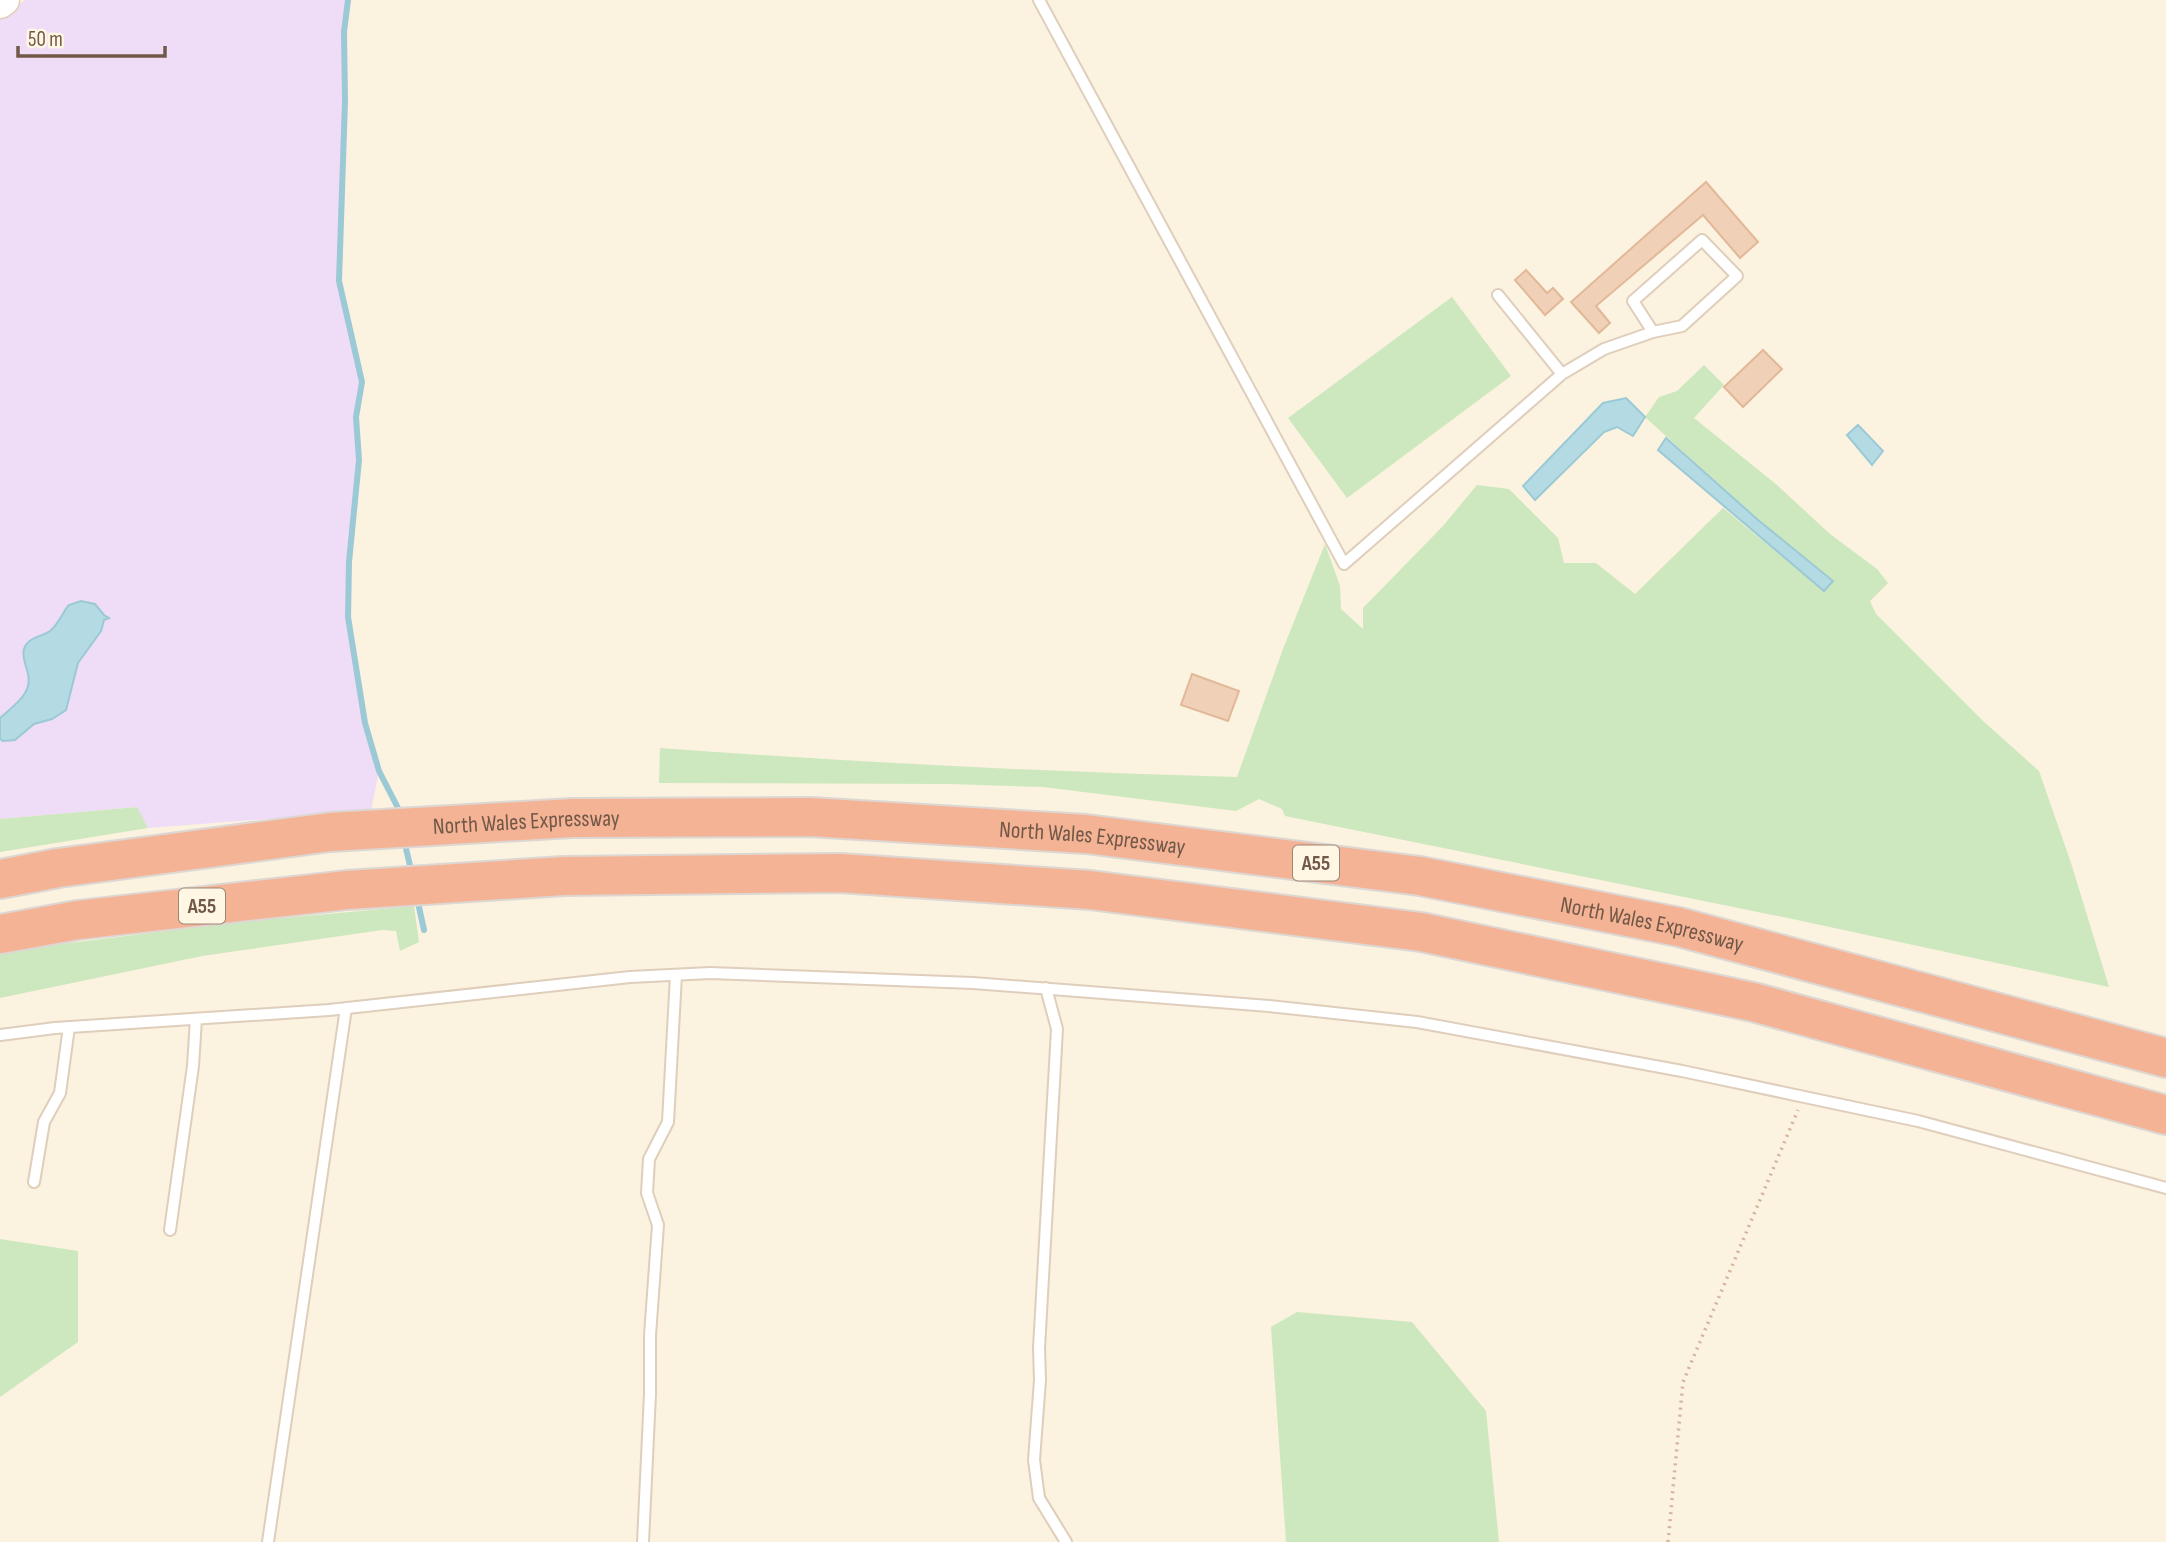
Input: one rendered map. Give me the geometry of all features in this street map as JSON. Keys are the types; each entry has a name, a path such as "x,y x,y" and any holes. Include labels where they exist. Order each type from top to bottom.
{"highway":[{"name":"North Wales Expressway","path":"0,879 99,862 330,832 572,818 810,817 1086,834 1420,876 1679,927 2166,1058"},
{"name":"A55","path":"0,934 78,920 406,885 564,876 840,873 1090,890 1422,932 1753,1002 2166,1115"}],"lane":[{"path":"1039,0 1344,564 1562,374 1604,349 1653,332 1682,326 1737,276 1702,240 1633,300 1653,332"},
{"path":"1498,295 1562,374"},
{"path":"0,1035 69,1027 346,1008 630,977 710,973 1046,988 1269,1006 1417,1022 1682,1071 1918,1121 2166,1188"},
{"path":"643,1542 650,1335 658,1225 647,1193 648,1170 649,1159 668,1122 676,975"},
{"path":"1046,988 1057,1030 1034,1460 1038,1498 1066,1542"},
{"path":"268,1542 346,1008"},
{"path":"170,1230 193,1066 196,1019"},
{"path":"34,1182 44,1122 60,1093 69,1027"}],"path":[{"path":"1668,1542 1683,1382 1804,1097"}],"shaded area":[{"path":"25,0 348,0 344,32 345,101 339,281 362,382 356,417 359,460 349,562 348,617 365,723 379,771 371,811 148,828 136,807 0,819 0,18"}],"green space":[{"path":"1452,297 1511,376 1347,498 1288,418"},
{"path":"1704,365 1724,385 1694,418 1777,485 1830,534 1877,569 1888,583 1870,601 1876,614 1982,720 2039,771 2109,987 1788,918 1285,816 1282,809 1259,799 1236,811 1043,787 659,783 660,748 949,766 1237,777 1283,649 1325,544 1340,586 1341,609 1363,629 1363,608 1443,526 1477,485 1509,489 1558,538 1564,563 1596,563 1635,594 1723,508 1824,591 1833,581 1758,520 1645,417 1659,397 1677,391"},
{"path":"137,807 148,828 0,852 0,819"},
{"path":"414,906 419,942 400,951 396,931 382,930 202,956 0,998 0,954 230,923"},
{"path":"0,1239 78,1251 78,1342 0,1397"},
{"path":"1297,1312 1412,1322 1486,1411 1499,1542 1286,1542 1271,1327"}],"water":[{"path":"1626,398 1645,417 1633,436 1617,427 1604,432 1535,500 1523,486 1603,403"},
{"path":"1858,425 1883,451 1872,465 1847,435"},
{"path":"1666,438 1758,520 1833,581 1824,591 1658,450"},
{"path":"81,601 95,604 109,618 104,620 101,631 78,663 66,710 52,719 34,724 15,740 3,741 0,739 0,718 22,698 28,685 29,678 23,654 26,645 53,628 69,605"}],"building":[{"path":"1706,182 1758,242 1740,258 1703,215 1596,306 1610,323 1599,333 1571,302"},
{"path":"1526,270 1547,293 1553,288 1563,299 1545,315 1515,280"},
{"path":"1763,350 1782,369 1743,407 1724,387"},
{"path":"1192,674 1239,691 1228,721 1181,705"}],"waterway":[{"path":"348,0 344,32 345,101 339,281 362,382 356,417 359,460 349,562 348,617 365,723 379,771 399,815"},
{"path":"404,840 412,874"},
{"path":"417,898 424,930"}]}
